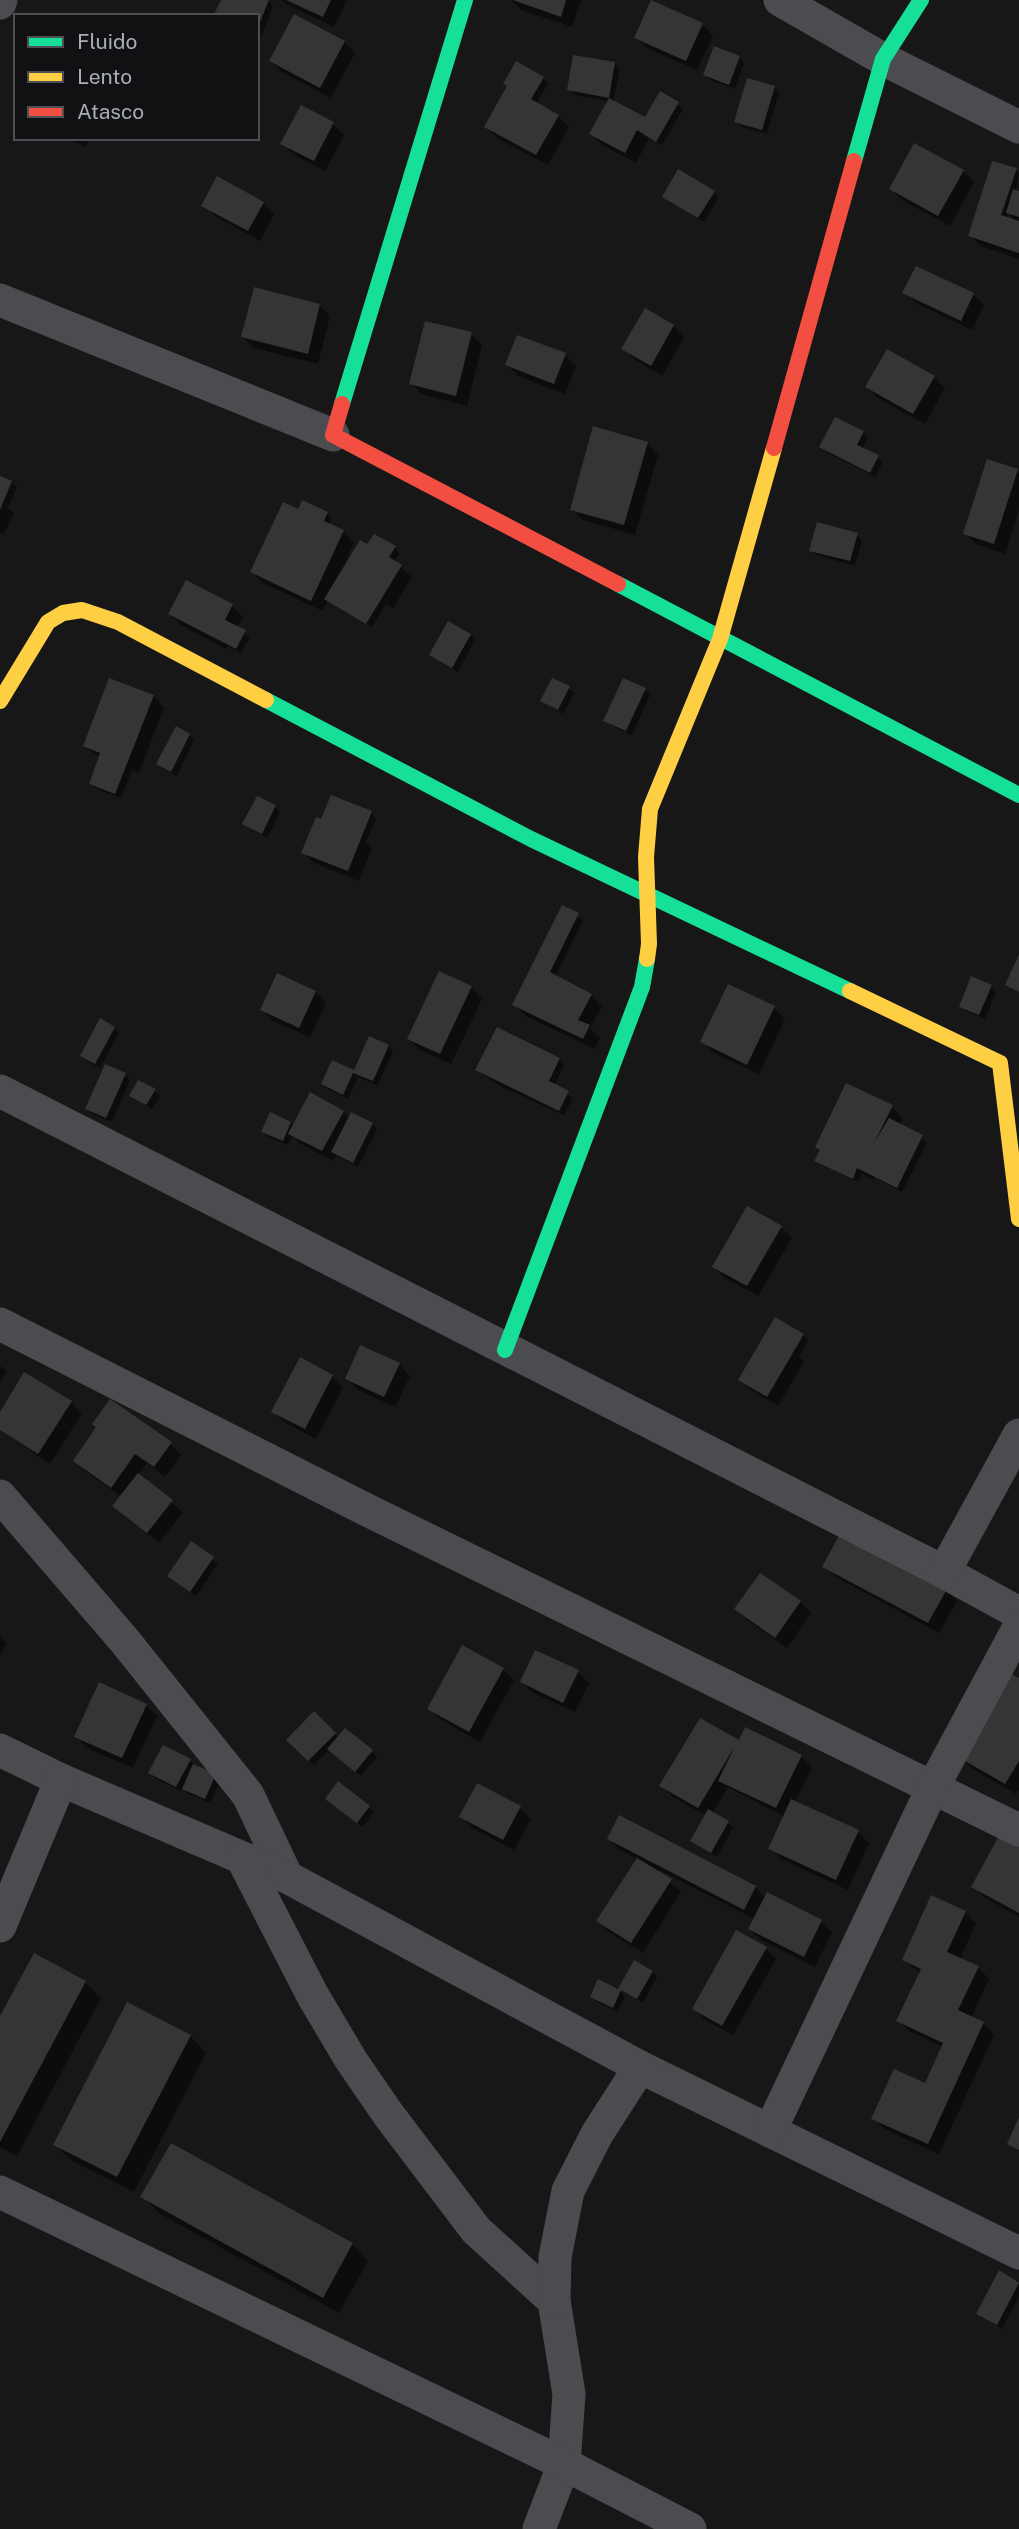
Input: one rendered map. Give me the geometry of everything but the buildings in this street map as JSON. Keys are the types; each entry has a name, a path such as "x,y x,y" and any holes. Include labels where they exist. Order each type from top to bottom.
{"street":[{"path":"333,435 465,0"},
{"path":"780,0 883,59 1019,127"},
{"path":"505,1350 642,987 649,944 646,857 650,808 720,639 883,59 921,0"},
{"path":"0,300 333,435 1019,795"},
{"path":"0,701 48,622 63,613 82,610 118,622 531,839 1000,1063 1019,1219"},
{"path":"0,1091 944,1572 1019,1614"},
{"path":"0,1324 379,1516 1019,1830"},
{"path":"944,1572 1019,1435"},
{"path":"0,1496 124,1640 248,1795 287,1877"},
{"path":"770,2131 933,1787 1019,1627"},
{"path":"0,1750 61,1780 287,1877 640,2067 1019,2253"},
{"path":"0,1926 61,1780"},
{"path":"242,1858 313,1996 351,2060 388,2114 476,2230 554,2301"},
{"path":"539,2529 564,2464 569,2394 554,2301 555,2257 568,2191 597,2134 640,2067"},
{"path":"0,2192 564,2464 690,2529"}],"traffic: fast":[{"path":"342,404 465,0"},
{"path":"854,161 883,59 921,0"},
{"path":"618,584 1019,795"},
{"path":"266,700 531,839 850,991"},
{"path":"505,1350 642,987 647,959"}],"traffic: slow":[{"path":"647,959 649,944 646,857 650,809 720,639 774,448"},
{"path":"0,701 48,622 63,613 82,610 118,622 266,700"},
{"path":"850,991 1000,1063 1019,1219"}],"traffic: jam":[{"path":"774,448 854,161"},
{"path":"342,404 333,435 618,584"}]}
